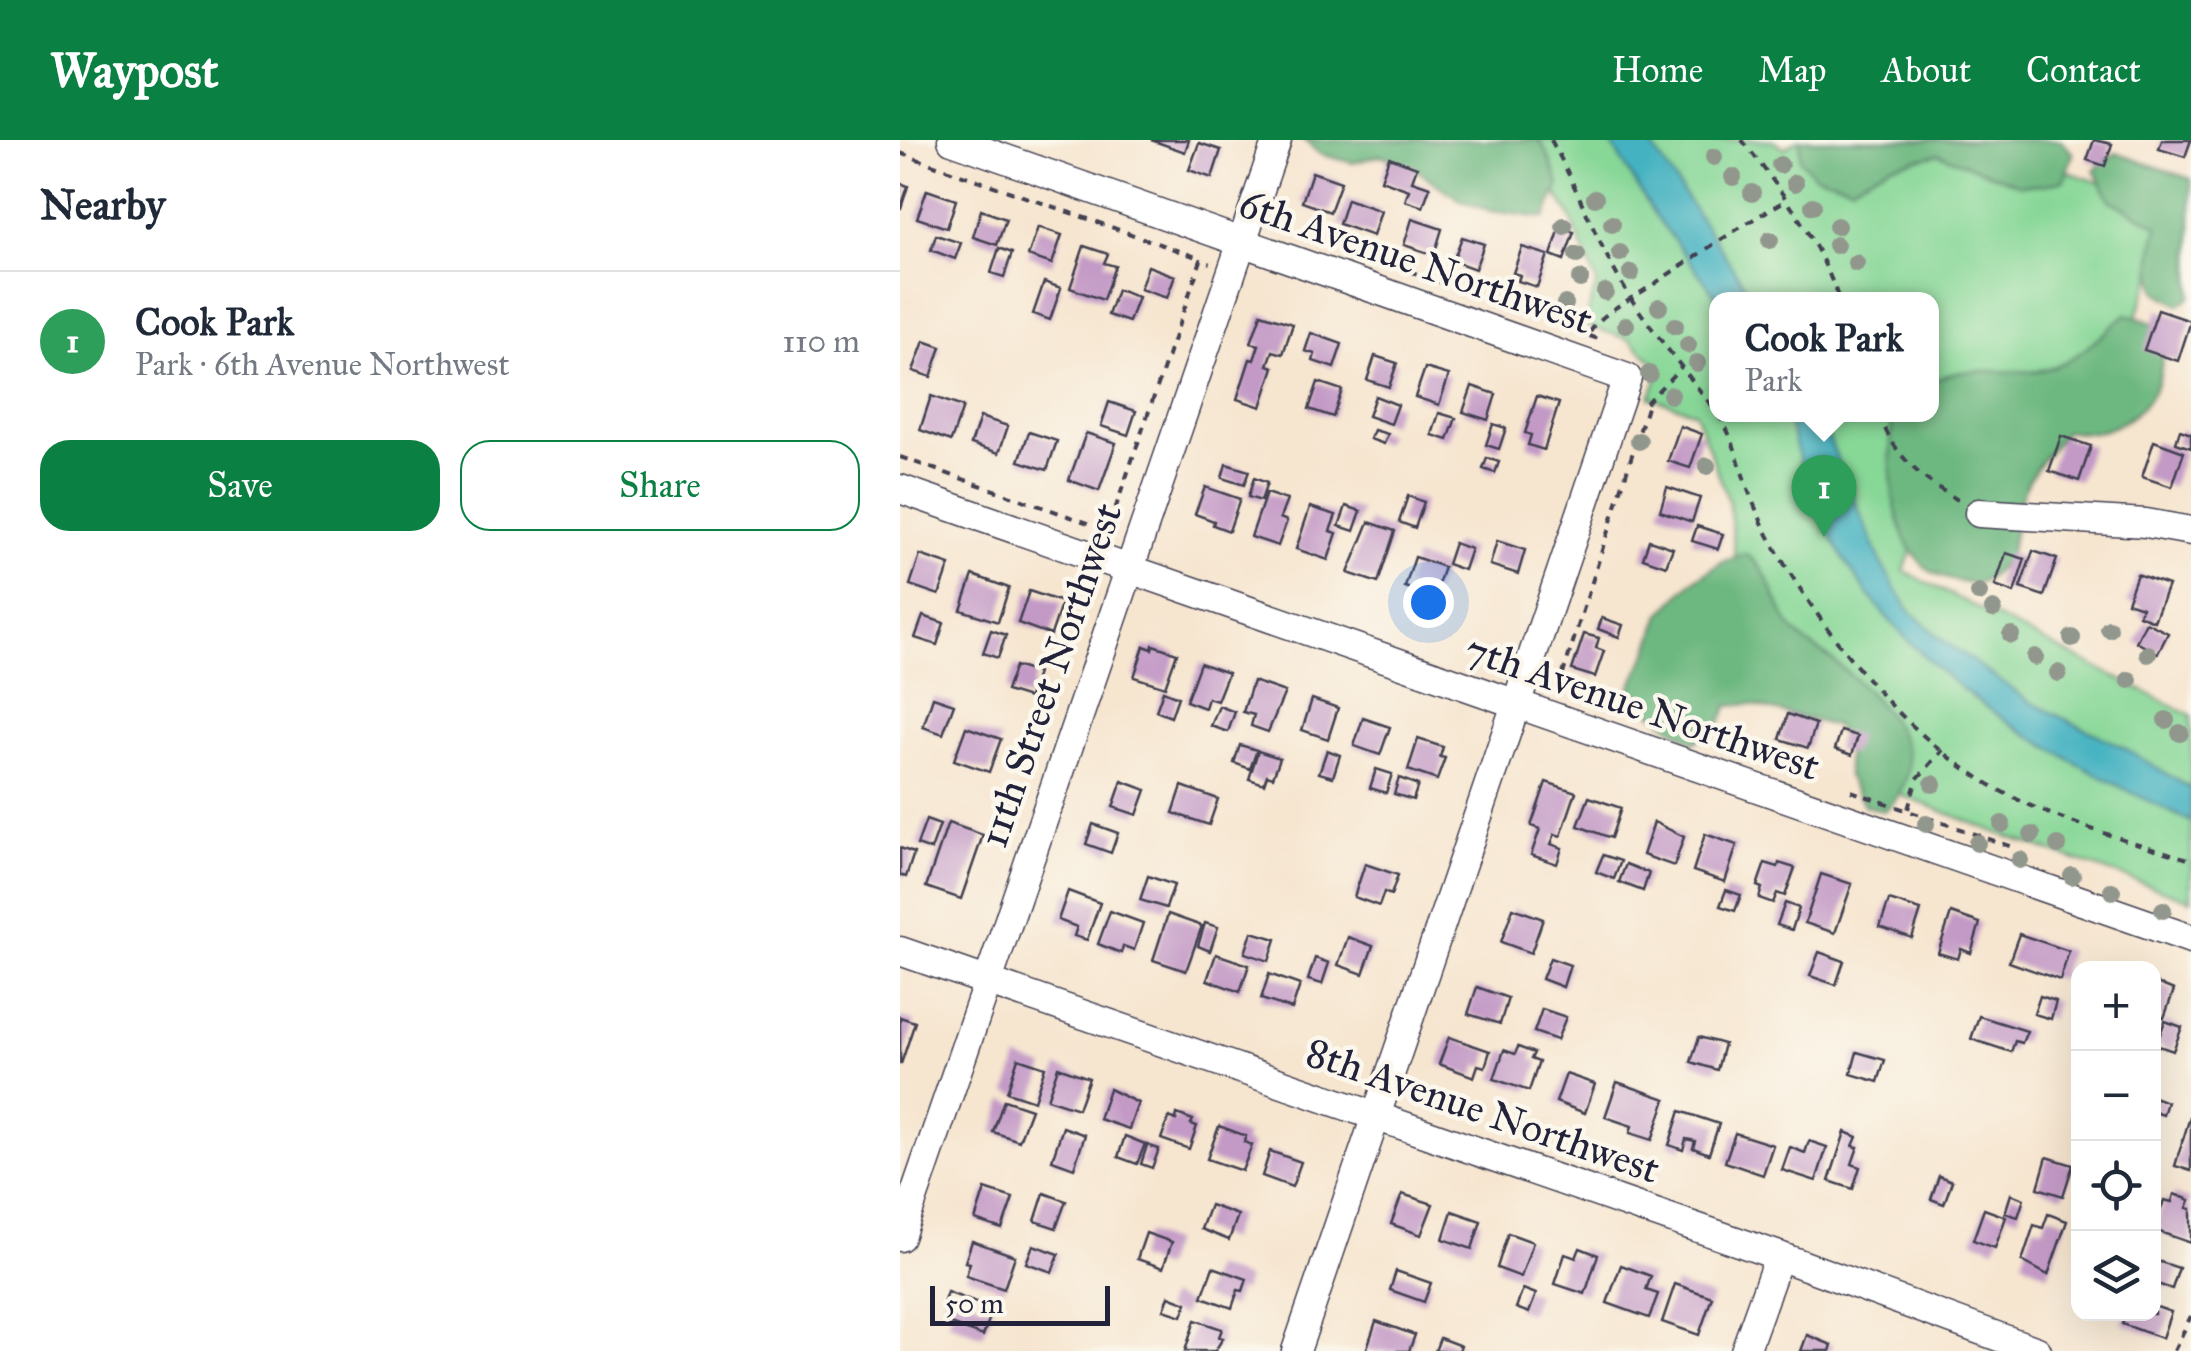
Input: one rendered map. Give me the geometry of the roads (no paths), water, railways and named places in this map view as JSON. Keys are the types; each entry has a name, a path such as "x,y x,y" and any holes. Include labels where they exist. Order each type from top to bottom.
{"street":[{"name":"6th Avenue Northwest","path":"952,140 1627,378 1516,706"},
{"name":"11th Street Northwest","path":"900,1237 1277,140"},
{"name":"7th Avenue Northwest","path":"900,490 2191,939"},
{"path":"1979,513 2146,523 2191,531"},
{"path":"1296,1351 1516,706"},
{"name":"8th Avenue Northwest","path":"900,951 1779,1256 2037,1351"},
{"path":"1745,1351 1779,1256"}],"water":[{"path":"1609,140 1648,140 1749,292 1713,292 1653,212"},
{"path":"1788,422 1822,422 1882,565 1908,609 1940,638 2030,702 2125,748 2191,789 2191,822 2025,733 1928,660 1886,616 1849,566 1812,498"}],"place":[{"name":"Cook Park","path":"1824,537"}]}
